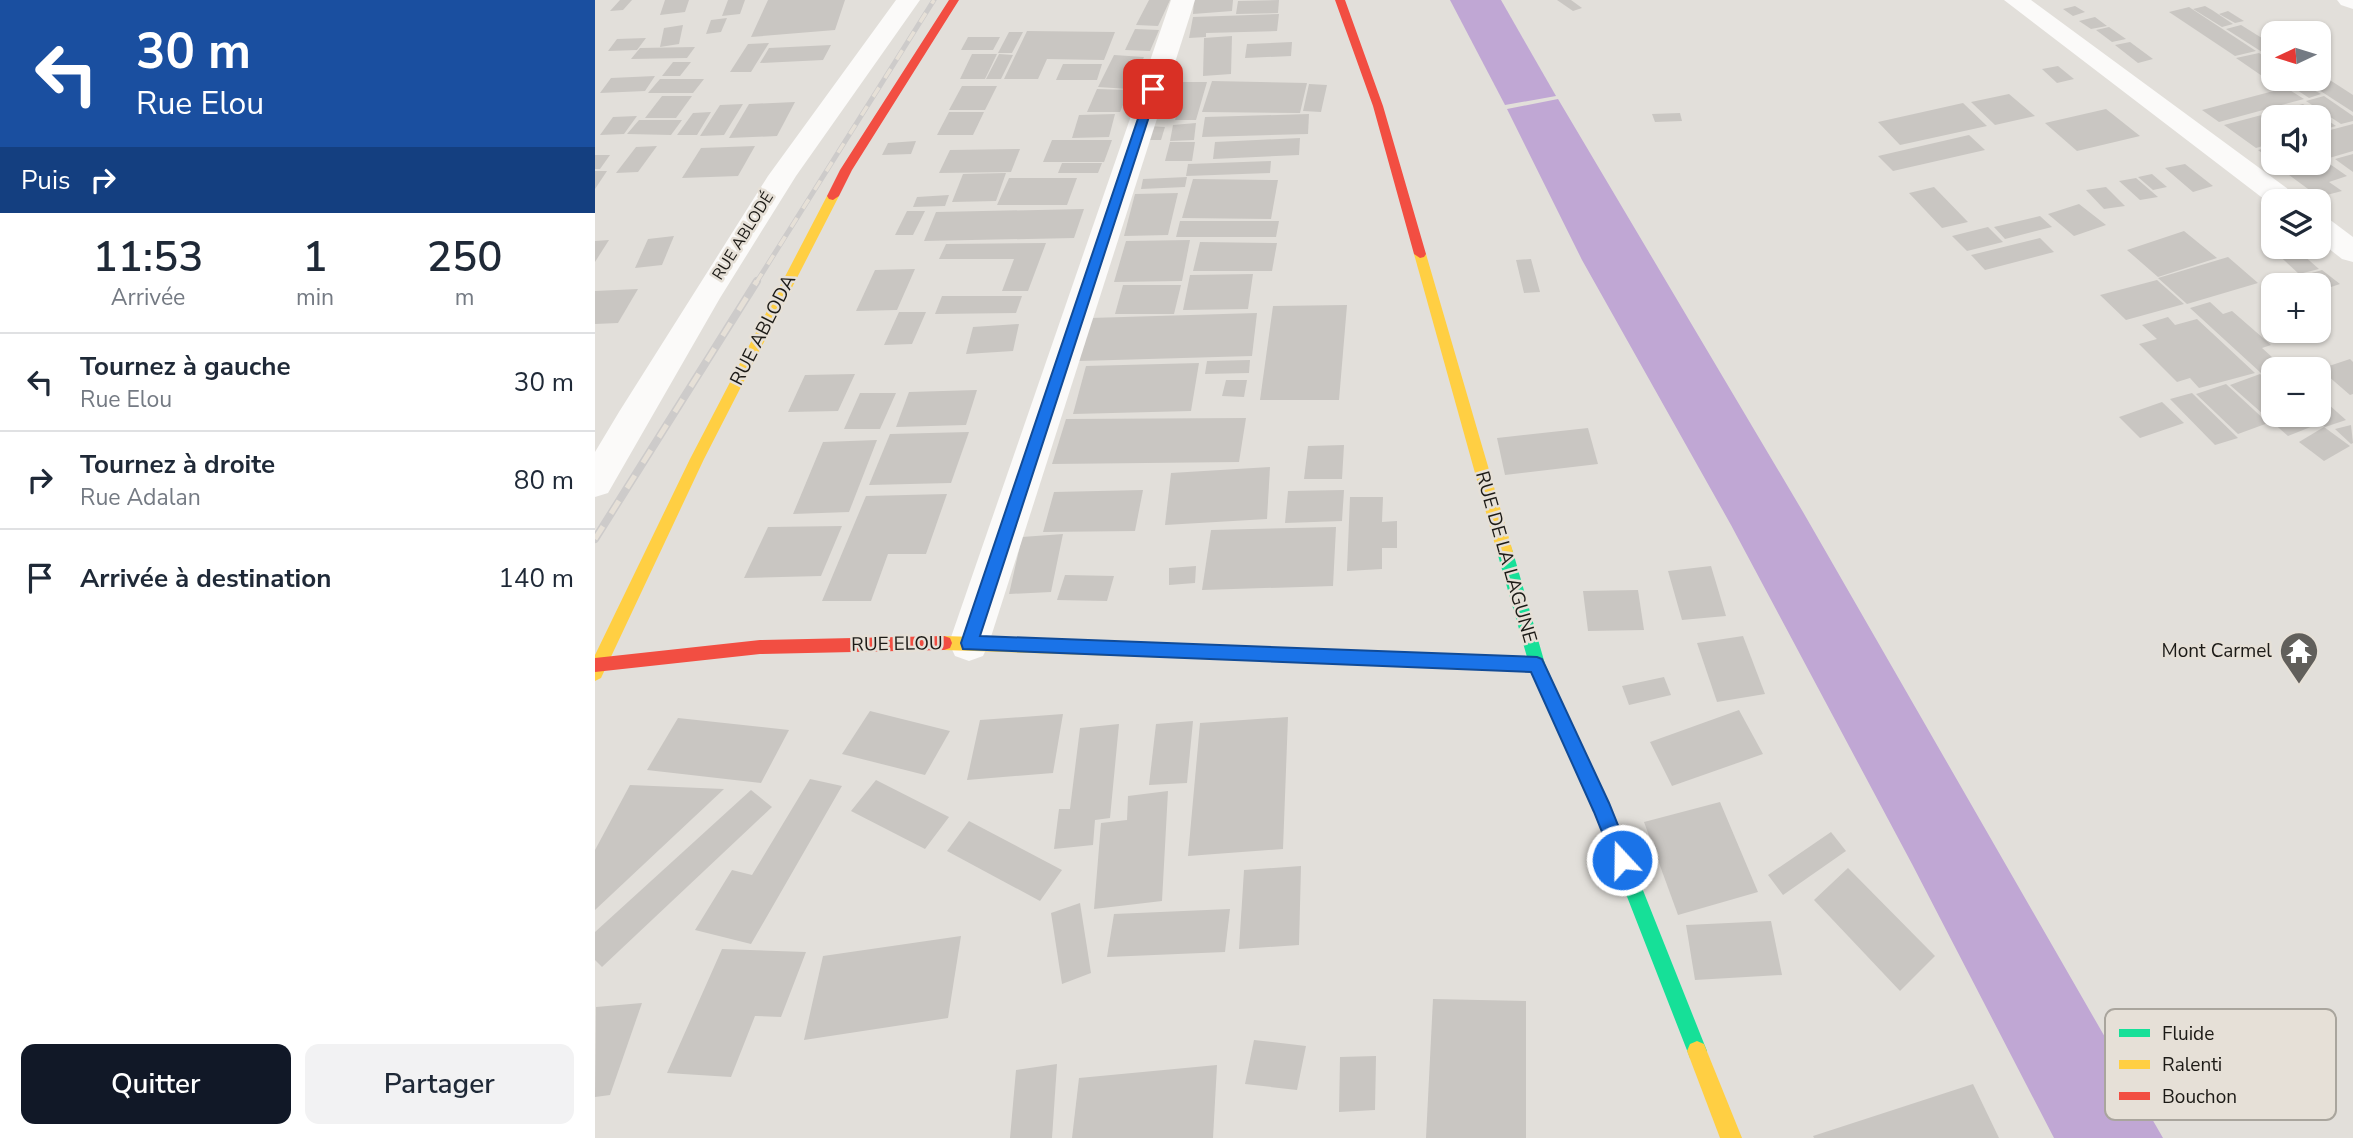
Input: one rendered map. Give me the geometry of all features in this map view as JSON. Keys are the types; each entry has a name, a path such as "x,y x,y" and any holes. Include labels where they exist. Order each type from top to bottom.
{"street":[{"name":"RUE ABLODÉ","path":"595,483 739,240 849,75 908,0"},
{"name":"RUE ABLODA","path":"596,667 697,459 846,170 954,0"},
{"path":"969,643 1183,0"},
{"name":"RUE DE LA LAGUNE","path":"1340,0 1378,106 1537,664 1602,810 1731,1138"},
{"path":"2017,0 2269,189"},
{"path":"2331,235 2353,252"},
{"name":"RUE ELOU","path":"596,667 760,647 969,643 1537,664"}],"shaded area":[{"path":"1450,0 1501,0 1556,96 1505,105"},
{"path":"1558,99 1803,512 2105,1037 2105,1120 2153,1120 2163,1138 2054,1138 1912,864 1731,525 1582,260 1507,109"}],"building":[{"path":"620,0 632,0 623,10 610,11"},
{"path":"665,0 689,0 685,12 660,15"},
{"path":"728,0 745,0 740,14 722,16"},
{"path":"768,0 845,0 835,30 751,37"},
{"path":"1149,0 1170,0 1158,26 1136,25"},
{"path":"1194,0 1233,0 1232,11 1193,14"},
{"path":"1279,0 1278,13 1236,14 1238,1"},
{"path":"1557,0 1571,0 1582,8 1573,11"},
{"path":"2075,6 2085,12 2073,16 2063,9"},
{"path":"2205,6 2233,24 2222,27 2193,9"},
{"path":"2189,7 2256,51 2235,56 2169,12"},
{"path":"2228,11 2244,21 2235,23 2219,14"},
{"path":"1279,14 1277,31 1206,33 1206,37 1189,38 1193,17"},
{"path":"2095,17 2107,26 2091,29 2079,21"},
{"path":"727,18 721,32 706,34 711,20"},
{"path":"683,25 679,44 660,47 664,28"},
{"path":"2241,25 2261,38 2261,51 2226,29"},
{"path":"2109,27 2126,39 2112,42 2096,30"},
{"path":"1135,29 1159,30 1150,51 1125,50"},
{"path":"1027,31 1115,32 1104,60 1047,59 1038,79 1004,79"},
{"path":"1009,32 1023,32 1012,53 998,53"},
{"path":"1232,36 1231,74 1203,76 1204,38"},
{"path":"968,37 1000,37 993,50 961,50"},
{"path":"646,38 637,50 608,51 617,39"},
{"path":"1292,42 1291,56 1245,58 1247,44"},
{"path":"2130,42 2153,59 2138,63 2115,45"},
{"path":"769,43 751,72 730,72 748,44"},
{"path":"831,45 823,60 760,63 769,48"},
{"path":"695,47 687,58 631,59 640,48"},
{"path":"972,54 997,54 985,79 960,79"},
{"path":"999,54 1013,55 1001,79 986,79"},
{"path":"2261,54 2261,75 2236,58"},
{"path":"1114,55 1144,57 1129,89 1098,87"},
{"path":"673,62 691,62 680,76 662,76"},
{"path":"1063,64 1102,64 1097,80 1056,80"},
{"path":"2058,66 2074,79 2057,83 2042,69"},
{"path":"655,76 645,91 600,93 611,78"},
{"path":"660,79 704,79 693,93 648,93"},
{"path":"1212,81 1307,83 1300,113 1202,112"},
{"path":"2331,81 2353,95 2353,112 2321,91 2331,91"},
{"path":"1177,82 1207,82 1196,120 1175,120 1182,98 1172,98"},
{"path":"1309,84 1327,85 1321,112 1303,111"},
{"path":"962,86 997,86 985,110 949,110"},
{"path":"1097,89 1129,90 1120,112 1087,112"},
{"path":"2273,91 2291,91 2304,99 2282,105 2261,105 2261,111 2219,122 2202,110"},
{"path":"2298,91 2315,91 2321,94 2309,98"},
{"path":"2009,94 2035,116 1995,125 1971,102"},
{"path":"662,96 692,96 676,118 645,118"},
{"path":"2324,96 2353,116 2353,121 2341,124 2331,117 2331,105 2312,105 2306,101"},
{"path":"795,102 777,136 729,138 749,104"},
{"path":"1963,103 1987,126 1900,145 1878,122"},
{"path":"743,104 724,135 700,136 720,105"},
{"path":"2106,109 2140,136 2077,151 2045,123"},
{"path":"711,112 697,135 677,135 693,113"},
{"path":"949,112 984,112 973,135 937,135"},
{"path":"1680,113 1682,121 1655,122 1652,114"},
{"path":"1115,114 1109,137 1072,138 1079,115"},
{"path":"1309,114 1308,134 1202,137 1205,117"},
{"path":"2261,115 2261,147 2256,148 2224,125"},
{"path":"637,116 624,134 600,135 613,117"},
{"path":"639,120 682,120 671,135 627,134"},
{"path":"1196,123 1194,140 1170,141 1173,125"},
{"path":"2353,124 2353,151 2331,157 2331,130"},
{"path":"1149,126 1165,127 1161,140 1144,140"},
{"path":"1969,135 1985,150 1893,171 1878,156"},
{"path":"1300,138 1299,155 1213,159 1215,142"},
{"path":"1052,140 1112,140 1104,162 1043,162"},
{"path":"916,141 911,154 882,155 888,143"},
{"path":"1170,142 1195,142 1192,161 1165,161"},
{"path":"657,146 638,172 616,173 636,147"},
{"path":"755,146 738,176 682,178 701,148"},
{"path":"1020,149 1011,172 939,173 950,150"},
{"path":"2353,154 2353,172 2335,159"},
{"path":"595,155 610,155 600,169 595,169"},
{"path":"1271,161 1270,173 1186,176 1188,164"},
{"path":"1062,163 1102,163 1098,173 1058,173"},
{"path":"2185,164 2213,186 2193,192 2165,168"},
{"path":"2331,165 2347,176 2329,182 2342,191 2331,194 2331,189 2308,189 2289,175 2331,175"},
{"path":"595,171 607,171 595,189"},
{"path":"1006,173 996,201 952,202 963,174"},
{"path":"2152,174 2167,187 2153,190 2138,177"},
{"path":"1187,177 1185,187 1141,189 1143,179"},
{"path":"1009,178 1077,178 1067,205 997,205"},
{"path":"2136,178 2158,197 2140,200 2119,181"},
{"path":"1193,179 1278,180 1271,219 1182,218"},
{"path":"1934,187 1968,222 1942,228 1909,193"},
{"path":"2106,187 2125,206 2104,209 2086,190"},
{"path":"1178,193 1168,235 1124,236 1135,194"},
{"path":"949,195 945,206 913,207 917,197"},
{"path":"2079,204 2106,225 2074,236 2048,214"},
{"path":"1084,209 1074,238 924,241 936,212"},
{"path":"907,211 925,211 913,235 895,235"},
{"path":"2040,216 2052,227 2005,239 1994,227"},
{"path":"1180,221 1279,221 1276,237 1176,237"},
{"path":"1988,227 2003,242 1967,251 1952,236"},
{"path":"2184,231 2217,258 2158,277 2127,250"},
{"path":"674,236 662,265 635,268 648,239"},
{"path":"2040,238 2054,252 1985,270 1971,255"},
{"path":"609,240 595,262 595,241"},
{"path":"1190,240 1182,281 1114,282 1126,241"},
{"path":"1200,242 1277,243 1272,271 1193,271"},
{"path":"1046,243 1028,291 1002,291 1014,259 939,259 946,244"},
{"path":"2228,257 2258,283 2187,304 2158,278"},
{"path":"1531,259 1540,292 1524,293 1516,260"},
{"path":"2283,259 2308,259 2319,269 2303,273 2298,273"},
{"path":"915,269 897,310 856,311 875,270"},
{"path":"1253,274 1248,309 1183,310 1190,275"},
{"path":"2331,277 2340,284 2331,287"},
{"path":"2157,280 2184,304 2126,320 2100,295"},
{"path":"1123,285 1181,285 1174,314 1115,314"},
{"path":"638,289 618,323 595,324 595,291"},
{"path":"942,296 1022,296 1016,313 935,314"},
{"path":"2210,302 2223,314 2232,311 2261,336 2261,343 2271,345 2262,348 2272,357 2261,357 2261,373 2190,308"},
{"path":"1347,305 1339,400 1260,400 1273,306"},
{"path":"899,312 926,312 912,344 884,345"},
{"path":"1257,313 1252,356 1079,361 1090,318"},
{"path":"2168,317 2175,325 2197,319 2255,373 2199,388 2190,378 2177,382 2139,344 2157,339 2142,325"},
{"path":"1019,324 1013,351 966,354 973,327"},
{"path":"2350,359 2353,362 2353,394 2350,395 2331,379 2331,365"},
{"path":"1250,360 1249,373 1205,374 1207,361"},
{"path":"1199,363 1191,411 1073,414 1086,366"},
{"path":"855,374 838,411 788,412 805,375"},
{"path":"2261,375 2261,412 2230,385"},
{"path":"1226,380 1247,380 1244,397 1222,396"},
{"path":"2226,384 2261,416 2261,426 2238,434 2196,394"},
{"path":"977,390 966,425 896,427 909,392"},
{"path":"860,393 896,393 880,429 844,429"},
{"path":"2192,393 2238,438 2215,445 2170,399"},
{"path":"2162,402 2184,423 2140,438 2119,417"},
{"path":"2331,407 2346,420 2331,425"},
{"path":"1246,418 1239,462 1052,464 1066,419"},
{"path":"2351,425 2353,443 2351,444 2335,429"},
{"path":"2278,427 2310,427 2288,436"},
{"path":"2324,427 2350,446 2324,461 2299,442"},
{"path":"1588,428 1598,464 1505,475 1497,438"},
{"path":"969,432 951,483 869,485 890,434"},
{"path":"877,440 849,512 793,514 823,442"},
{"path":"1344,445 1342,479 1304,479 1308,446"},
{"path":"1270,467 1267,519 1165,525 1171,473"},
{"path":"1143,490 1135,531 1043,532 1054,492"},
{"path":"1344,490 1342,521 1285,523 1288,491"},
{"path":"947,494 926,554 888,554 871,601 822,601 866,496"},
{"path":"1350,497 1383,497 1382,522 1397,521 1397,548 1382,548 1382,569 1347,571"},
{"path":"842,526 821,576 744,578 768,527"},
{"path":"1336,527 1333,586 1202,590 1211,530"},
{"path":"1063,534 1051,592 1009,594 1022,537"},
{"path":"1196,566 1195,583 1169,585 1169,568"},
{"path":"1711,566 1726,616 1682,620 1668,571"},
{"path":"1065,575 1114,576 1107,601 1057,600"},
{"path":"1638,590 1644,630 1588,631 1583,591"},
{"path":"1743,636 1765,694 1717,702 1697,643"},
{"path":"1664,677 1671,695 1629,705 1622,686"},
{"path":"1739,710 1763,754 1672,786 1650,742"},
{"path":"870,711 950,731 925,775 842,754"},
{"path":"1063,714 1053,773 967,780 980,720"},
{"path":"1288,717 1283,849 1188,856 1200,723"},
{"path":"678,718 789,730 761,783 647,770"},
{"path":"1193,721 1187,783 1149,785 1156,724"},
{"path":"1119,724 1110,818 1095,820 1093,845 1054,849 1059,809 1070,809 1080,728"},
{"path":"810,779 842,786 751,944 695,930 732,870 752,875"},
{"path":"876,780 949,817 925,849 851,811"},
{"path":"630,785 724,789 595,910 595,850"},
{"path":"751,790 772,807 602,967 595,960 595,932"},
{"path":"1168,791 1162,901 1094,909 1101,823 1127,820 1128,796"},
{"path":"1720,802 1758,892 1678,915 1644,822"},
{"path":"969,821 1062,870 1040,901 947,851"},
{"path":"1831,832 1846,851 1783,895 1768,875"},
{"path":"1301,866 1299,945 1239,949 1244,870"},
{"path":"1848,868 1935,956 1900,991 1814,900"},
{"path":"1080,903 1091,973 1062,984 1051,913"},
{"path":"1230,909 1225,952 1107,957 1114,914"},
{"path":"1771,921 1782,975 1695,980 1686,925"},
{"path":"961,936 948,1018 804,1040 823,956"},
{"path":"722,949 806,952 781,1017 755,1016 731,1077 667,1073"},
{"path":"1433,999 1526,1001 1526,1138 1426,1138"},
{"path":"642,1003 610,1095 595,1097 596,1007"},
{"path":"1254,1040 1306,1046 1297,1090 1245,1084"},
{"path":"1376,1056 1375,1110 1339,1112 1340,1057"},
{"path":"1057,1064 1052,1138 1010,1138 1016,1070"},
{"path":"1217,1065 1213,1138 1072,1138 1079,1078"},
{"path":"1973,1084 1999,1138 1813,1136"}],"railway":[{"path":"756,283 934,0"},
{"path":"595,539 757,281"}],"traffic: fast":[{"path":"1505,552 1537,664 1602,810 1697,1051"}],"traffic: slow":[{"path":"595,673 697,459 833,196"},
{"path":"1420,254 1505,552"},
{"path":"944,643 1537,664"},
{"path":"1697,1051 1731,1138"}],"traffic: jam":[{"path":"833,196 846,170 954,0"},
{"path":"1340,0 1378,106 1420,254"},
{"path":"595,665 760,647 944,643"}],"place":[{"name":"Mont Carmel","path":"2299,685"}],"route":[{"path":"1153,89 969,643 1537,664 1622,860"}]}
